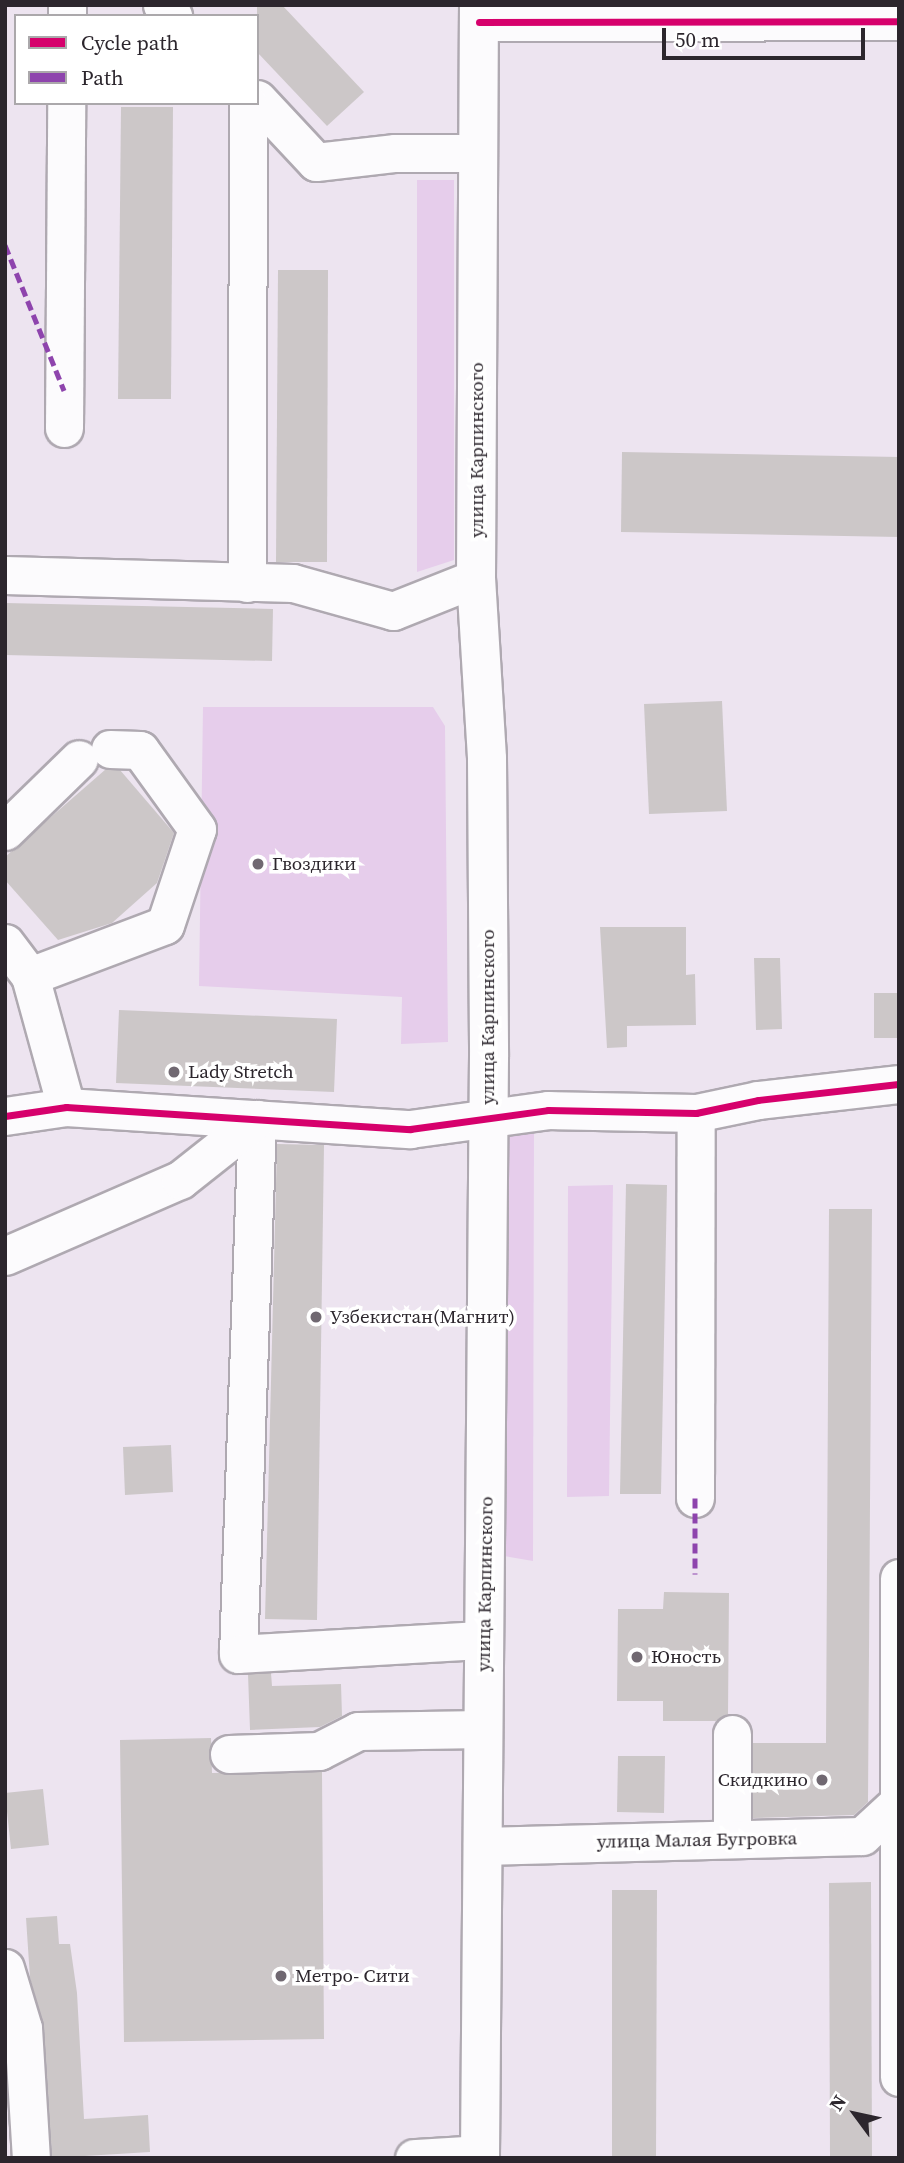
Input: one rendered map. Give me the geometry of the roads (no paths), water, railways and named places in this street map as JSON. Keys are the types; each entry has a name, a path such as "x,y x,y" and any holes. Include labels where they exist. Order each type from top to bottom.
{"main road":[{"name":"улица Карпинского","path":"479,14 476,578 487,759 488,1116 480,2157"}],"street":[{"path":"479,14 899,21"},
{"path":"259,101 316,162 395,153 478,153"},
{"path":"64,428 66,105"},
{"path":"247,583 248,105"},
{"path":"5,575 293,583 393,611 476,578"},
{"path":"5,831 94,754 140,750 197,829 165,925 30,976"},
{"path":"5,943 30,976 65,1107"},
{"path":"5,1116 65,1107 410,1129 488,1116 548,1110 696,1113 758,1100 899,1084"},
{"path":"695,1498 696,1113"},
{"path":"5,1256 120,1202 180,1180 257,1119"},
{"path":"257,1119 238,1654 484,1640"},
{"path":"899,1578 899,2077"},
{"path":"229,1754 319,1751 358,1731 483,1729"},
{"path":"732,1734 732,1839"},
{"name":"улица Малая Бугровка","path":"482,1846 862,1836 897,1802"},
{"path":"5,1968 23,2028 31,2158"},
{"path":"414,2158 480,2157"}],"place":[{"name":"Гвоздики","path":"258,864"},
{"name":"Lady Stretch","path":"174,1072"},
{"name":"Узбекистан(Магнит)","path":"316,1317"},
{"name":"Юность","path":"637,1657"},
{"name":"Скидкино","path":"822,1780"},
{"name":"Метро- Сити","path":"281,1976"}]}
